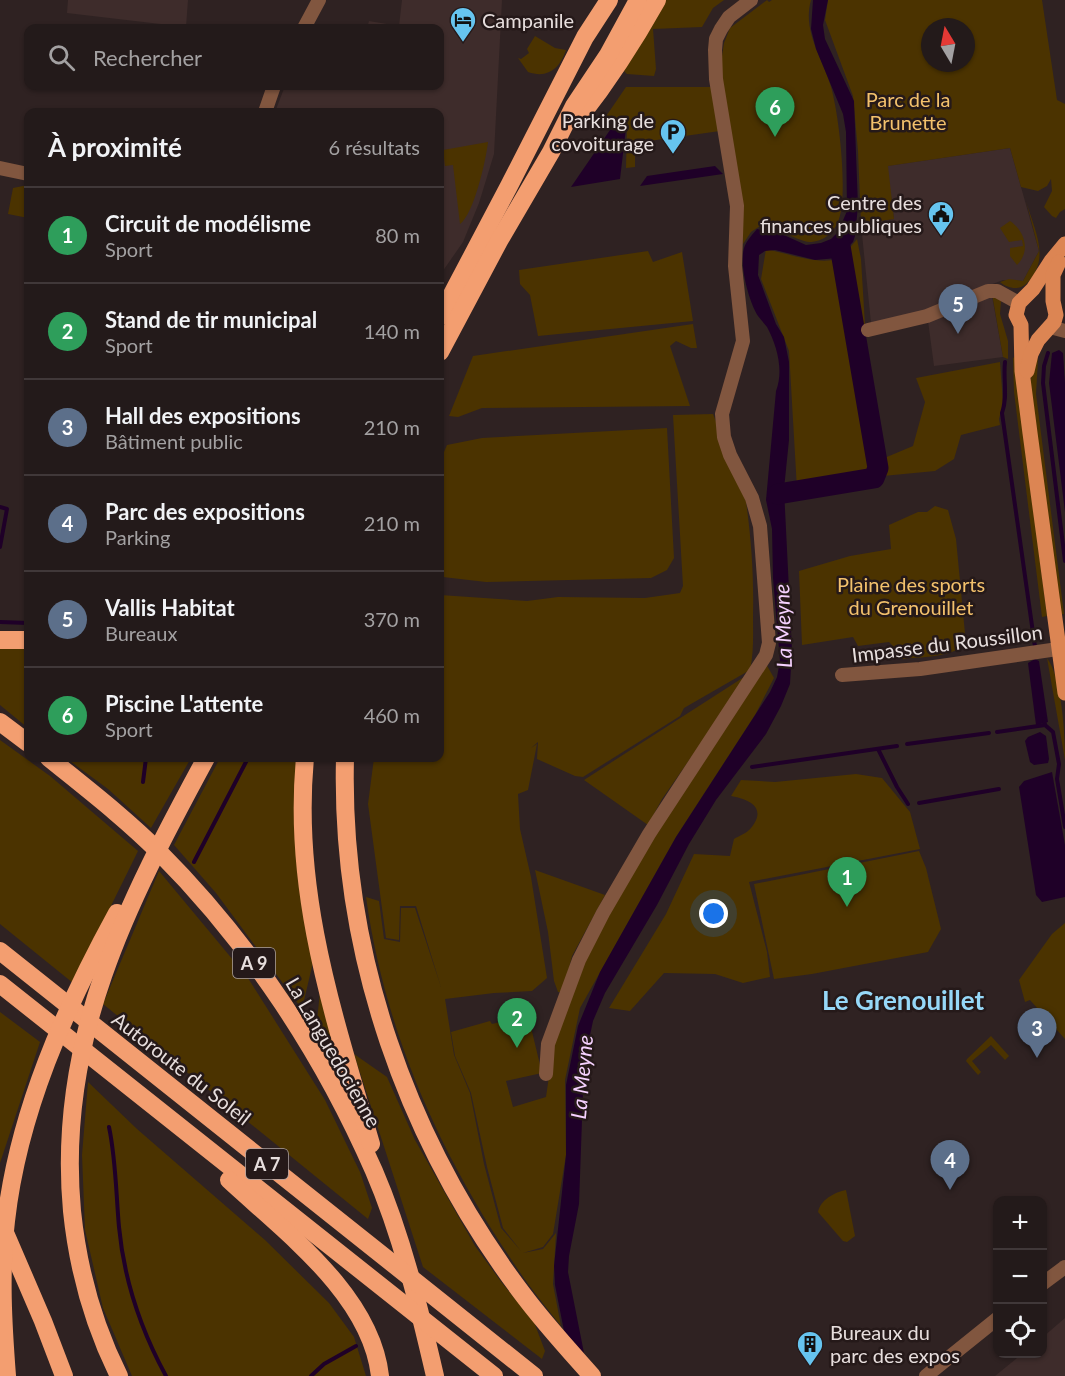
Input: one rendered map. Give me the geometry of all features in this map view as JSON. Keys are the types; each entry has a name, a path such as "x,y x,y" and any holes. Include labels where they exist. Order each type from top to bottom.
{"highway":[{"path":"585,37 585,21 597,0"},
{"path":"447,320 509,186 585,37 607,0"},
{"path":"574,106 592,48 617,0"},
{"path":"447,320 499,240 551,152 626,0"},
{"path":"574,106 608,55 638,0"},
{"path":"574,106 615,57 646,0"},
{"path":"551,152 597,95 657,0"},
{"path":"0,640 24,640"},
{"path":"0,722 24,740"},
{"name":"La Languedocienne","path":"53,762 106,804 159,852 216,916 256,966 306,1041 332,1086 375,1173 411,1281 435,1376"},
{"path":"111,1376 83,1307 66,1224 62,1149 78,1030 92,980 137,880 196,762"},
{"path":"166,824 204,762"},
{"path":"305,762 303,840 310,913 331,1008 391,1219"},
{"path":"345,762 346,821 357,918 367,968 394,1062 419,1122 465,1209 524,1296 592,1376"},
{"name":"Autoroute du Soleil","path":"0,951 534,1376"},
{"path":"8,1376 2,1299 6,1222 12,1184 29,1115 66,1012 92,980"},
{"name":"A 7","path":"0,984 494,1376"},
{"path":"70,1092 70,1166 77,1250 93,1315 119,1376"},
{"path":"138,1094 326,1271 361,1319 374,1347 380,1376"},
{"path":"0,1222 64,1376"}],"main road":[{"path":"1063,247 1023,300 1017,315 1021,325 1024,388 1061,648 1065,693"},
{"path":"1024,388 1031,354 1053,330 1058,310 1053,275 1061,259 1063,247"},
{"path":"1023,300 1032,294 1043,294 1058,310"},
{"path":"1021,325 1032,332 1053,330"}],"street":[{"path":"306,24 319,0"},
{"path":"546,1074 548,1044 579,960 603,913 655,824 766,655 769,631 760,526 752,498 724,437 723,414 743,341 735,266 737,206 716,79 715,50 716,39 729,17 751,0"},
{"path":"266,108 273,90"},
{"path":"0,168 24,173"},
{"path":"868,330 927,316 988,291 997,291 1023,300"},
{"name":"Impasse du Roussillon","path":"842,675 920,669 1061,648"},
{"path":"1047,1280 1065,1267"},
{"path":"926,1376 993,1322"}],"shaded area":[{"path":"68,0 188,0 186,24 160,24 67,13"},
{"path":"402,0 502,0 494,154 479,203 463,242 444,269 444,108 277,108 283,90 444,90 444,24 399,24"},
{"path":"369,21 387,24 368,24"},
{"path":"1010,148 1039,251 1023,281 1003,280 990,285 1003,357 934,366 928,321 872,333 861,224 894,219 887,166"},
{"path":"1065,1318 1065,1376 995,1376 1017,1358 1047,1358 1047,1334"}],"green space":[{"path":"665,0 724,0 713,8 702,27 653,29 656,69 654,76 627,74 624,71"},
{"path":"767,0 769,2 772,0 811,0 809,23 811,34 834,99 843,173 842,207 832,232 814,242 800,240 763,224 751,232 743,244 743,210 720,69 724,43 730,28"},
{"name":"Parc de la Brunette","path":"828,0 1042,0 1057,100 1065,104 1065,209 1056,218 1044,207 1052,191 1051,179 1047,186 1038,191 1021,187 1010,148 888,166 894,219 861,224 853,96 825,20"},
{"path":"535,36 555,48 566,50 557,67 547,73 528,72 518,58 521,59 529,53 527,49"},
{"path":"626,87 712,87 720,131 635,143 635,167 626,168 627,124 598,128"},
{"path":"488,142 482,173 470,210 460,224 453,165 445,166 444,150"},
{"path":"24,186 24,217 8,214 13,188"},
{"path":"1026,201 1040,254 1034,274 1026,284 1013,288 1000,282 1009,279 1023,281 1039,251"},
{"path":"1010,221 1019,230 1025,248 1017,265 1010,256 1010,248 1023,246 1022,240 1009,242 1000,228"},
{"path":"857,239 861,259 865,325 853,338 864,435 875,466 872,476 797,489 789,351 761,279 766,249 820,261 836,259"},
{"path":"648,251 653,262 682,252 693,321 538,336 530,295 520,284 519,270"},
{"path":"992,294 1001,301 1000,314 1008,341 1008,359 1003,357"},
{"path":"693,324 697,348 691,348 676,341 670,346 690,406 482,408 458,417 449,416 473,356"},
{"path":"1016,356 1047,616 1042,617 1014,392 1013,358"},
{"path":"1037,358 1036,394 1064,614 1059,615 1030,387 1031,374"},
{"path":"1000,362 1003,403 999,419 1000,425 961,435 954,459 935,471 883,476 882,459 913,446 925,402 916,378"},
{"path":"713,414 745,494 753,584 753,643 750,670 684,708 680,716 583,777 575,776 537,759 538,742 531,748 537,744 528,790 518,794 520,829 531,877 547,978 532,991 445,999 454,1055 470,1093 484,1164 501,1228 521,1251 503,1228 471,1093 455,1056 451,1032 490,1021 492,1024 528,1015 542,1073 506,1081 513,1107 546,1097 553,1048 580,966 649,840 765,662 774,678 755,715 676,837 580,1008 565,1080 566,1155 553,1234 543,1247 523,1253 543,1249 556,1233 553,1284 561,1326 522,1275 489,1225 464,1181 440,1137 402,1044 375,947 366,897 379,901 384,939 400,942 401,908 415,908 441,987 416,906 400,906 399,940 386,938 368,804 373,762 444,762 444,595 527,601 558,597 645,598 680,593 683,586 673,415"},
{"path":"667,428 674,558 667,570 651,578 486,582 444,577 444,452 447,445 482,438"},
{"name":"Plaine des sports du Grenouillet","path":"935,506 948,510 956,539 966,644 952,652 900,659 896,649 889,642 858,646 853,637 802,645 799,571 850,556 891,549 889,525 918,512 927,512"},
{"path":"24,645 24,725 0,705 0,646"},
{"path":"1047,658 1059,692 1065,760"},
{"path":"744,677 745,680 662,799 648,825 584,780"},
{"path":"0,740 24,757 24,762 31,762 50,776 138,851 73,983 0,924"},
{"path":"71,762 189,762 151,828 108,789"},
{"path":"218,762 301,762 297,870 314,958 302,1009 216,893 174,845"},
{"path":"856,774 882,778 910,812 920,849 749,882 767,952 770,977 743,983 715,974 664,973 630,1011 609,1008 666,914 694,854 730,856 734,839 749,830 756,821 757,809 754,805 744,799 731,796 741,780 775,782"},
{"path":"919,851 926,868 941,929 928,952 774,979 754,884"},
{"path":"535,870 605,895 572,956 563,992 558,992 554,981 548,932"},
{"path":"159,871 248,978 325,1100 360,1172 372,1208 368,1219 103,1004"},
{"path":"1065,923 1065,1039 1030,1000 1025,1002 1019,980 1052,934"},
{"path":"320,991 342,1067 339,1074 316,1032"},
{"path":"0,1012 40,1042 0,1163"},
{"path":"991,1036 1009,1056 1005,1060 991,1045 972,1061 981,1072 978,1075 966,1061"},
{"path":"354,1054 387,1077 415,1140 475,1246 534,1322 545,1351 542,1359 423,1267"},
{"path":"88,1082 137,1129 265,1240 329,1303 354,1337 366,1376 132,1376 103,1308 85,1230 82,1155"},
{"path":"846,1190 855,1236 847,1242 843,1241 818,1212 829,1197"}],"water":[{"name":"La Meyne","path":"813,0 828,0 823,25 825,39 854,101 858,206 853,242 837,258 815,260 775,250 765,251 759,255 758,275 776,324 784,337 789,362 789,440 784,489 792,650 790,684 766,734 716,800 689,844 657,905 605,993 593,1021 584,1064 579,1204 568,1272 584,1353 564,1331 555,1285 554,1266 566,1155 566,1085 578,1026 600,972 676,837 770,692 777,677 780,661 773,578 772,529 766,500 779,367 771,334 758,316 748,293 743,255 746,243 757,229 786,236 806,245 831,239 838,232 847,211 846,132 843,114 816,49 811,29"},
{"path":"626,128 620,179 571,187 610,130"},
{"path":"715,166 723,174 640,186 647,176"},
{"path":"1059,350 1063,353 1065,383 1065,512 1049,383 1052,353"},
{"path":"1035,659 1039,661 1048,722 1036,725 1028,663"},
{"path":"1040,732 1046,736 1049,759 1048,763 1034,765 1030,762 1025,741 1028,737"},
{"path":"1052,772 1065,845 1065,897 1042,902 1036,895 1019,787 1024,781"}],"waterway":[{"path":"778,494 874,478 878,468 840,246"},
{"path":"1048,353 1044,366 1043,383 1065,561"},
{"path":"1005,362 1005,401 1002,413 1035,647"},
{"path":"0,507 7,509 0,547"},
{"path":"0,622 24,623"},
{"path":"1044,719 1045,725 1053,732 1059,764 1057,779 1065,827"},
{"path":"997,732 1045,725"},
{"path":"907,744 989,733"},
{"path":"752,767 897,746"},
{"path":"878,749 908,804"},
{"path":"143,782 146,762"},
{"path":"194,862 246,762"},
{"path":"919,803 999,789"},
{"path":"109,1127 121,1247 129,1285 141,1323 166,1376"},
{"path":"311,1376 324,1364 356,1346"}],"place":[{"name":"Campanile","path":"463,43"},
{"name":"Piscine L'attente","path":"775,137"},
{"name":"Parking de covoiturage","path":"673,155"},
{"name":"Centre des finances publiques","path":"941,237"},
{"name":"Vallis Habitat","path":"958,334"},
{"name":"Circuit de modélisme","path":"847,907"},
{"name":"Stand de tir municipal","path":"517,1048"},
{"name":"Hall des expositions","path":"1037,1058"},
{"name":"Parc des expositions","path":"950,1190"},
{"name":"Bureaux du parc des expos","path":"810,1367"}],"district":[{"name":"Le Grenouillet","path":"903,1000"}]}
